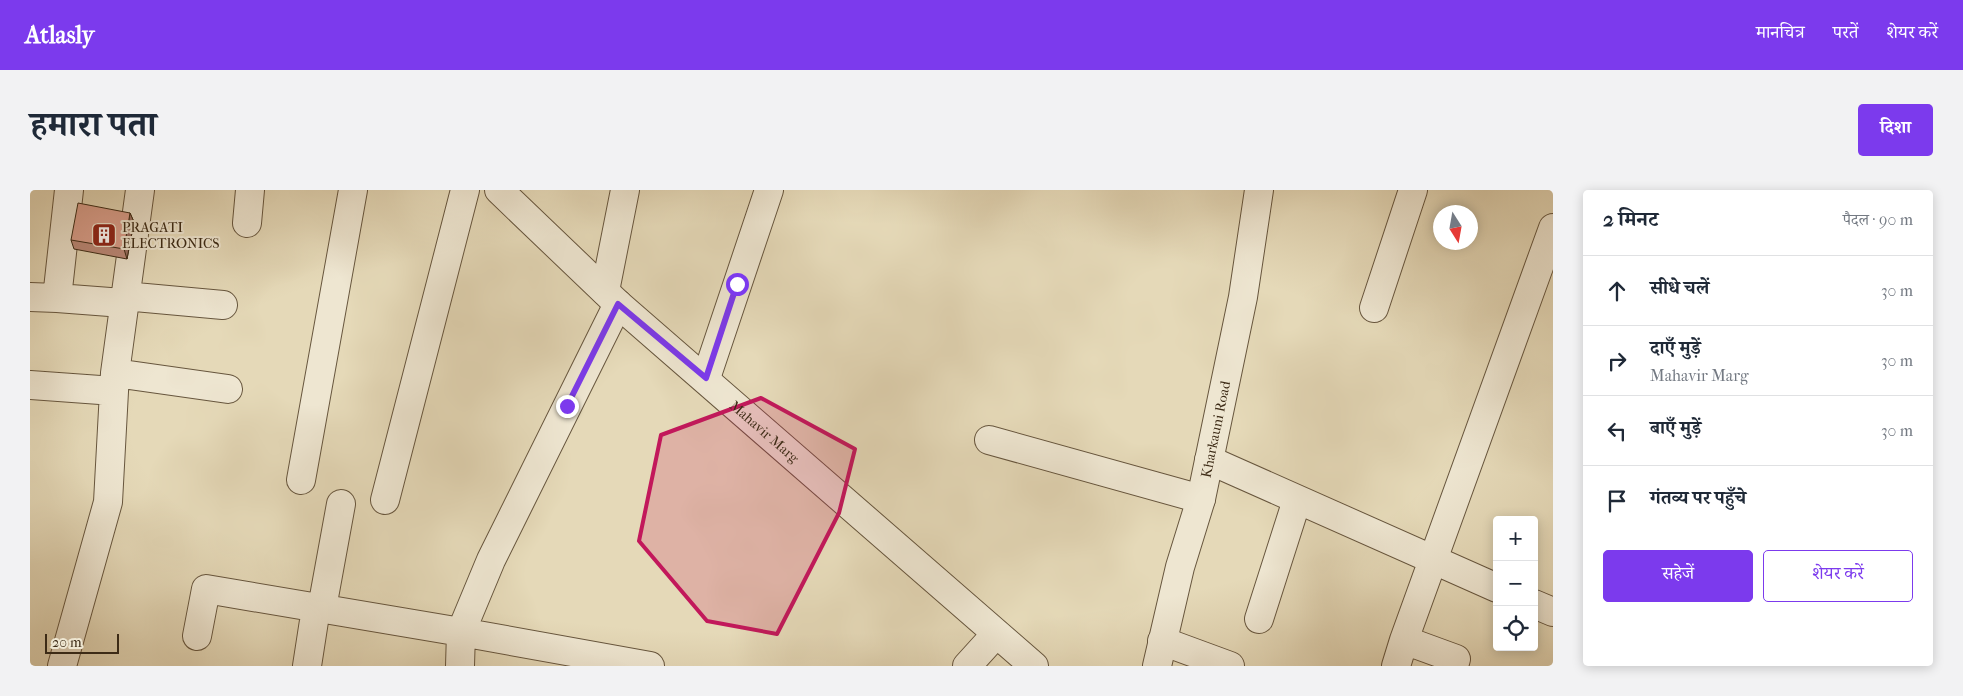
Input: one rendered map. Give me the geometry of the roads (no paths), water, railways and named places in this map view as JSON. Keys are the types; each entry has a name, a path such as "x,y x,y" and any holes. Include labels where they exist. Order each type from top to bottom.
{"street":[{"path":"57,298 69,190"},
{"path":"62,666 108,502 114,382 140,190"},
{"path":"247,223 250,190"},
{"path":"301,480 353,190"},
{"path":"385,500 465,190"},
{"name":"Mahavir Marg","path":"499,190 611,297 1034,666"},
{"path":"460,666 461,632 491,560 611,297 625,190"},
{"path":"706,378 769,190"},
{"name":"Kharkauni Road","path":"1160,653 1180,567 1201,499 1243,297 1259,190"},
{"path":"1374,308 1413,190"},
{"path":"1396,666 1553,228"},
{"path":"30,297 223,305"},
{"path":"30,385 114,382 228,389"},
{"path":"989,440 1201,499"},
{"path":"1209,460 1493,586"},
{"path":"1259,619 1297,500"},
{"path":"307,666 341,504"},
{"path":"197,636 206,589 650,666"},
{"path":"1538,606 1553,612"},
{"path":"967,666 996,634"},
{"path":"1404,640 1456,659 1454,666"},
{"path":"1160,653 1230,666"}],"place":[{"name":"PRAGATI ELECTRONICS","path":"104,235"}]}
